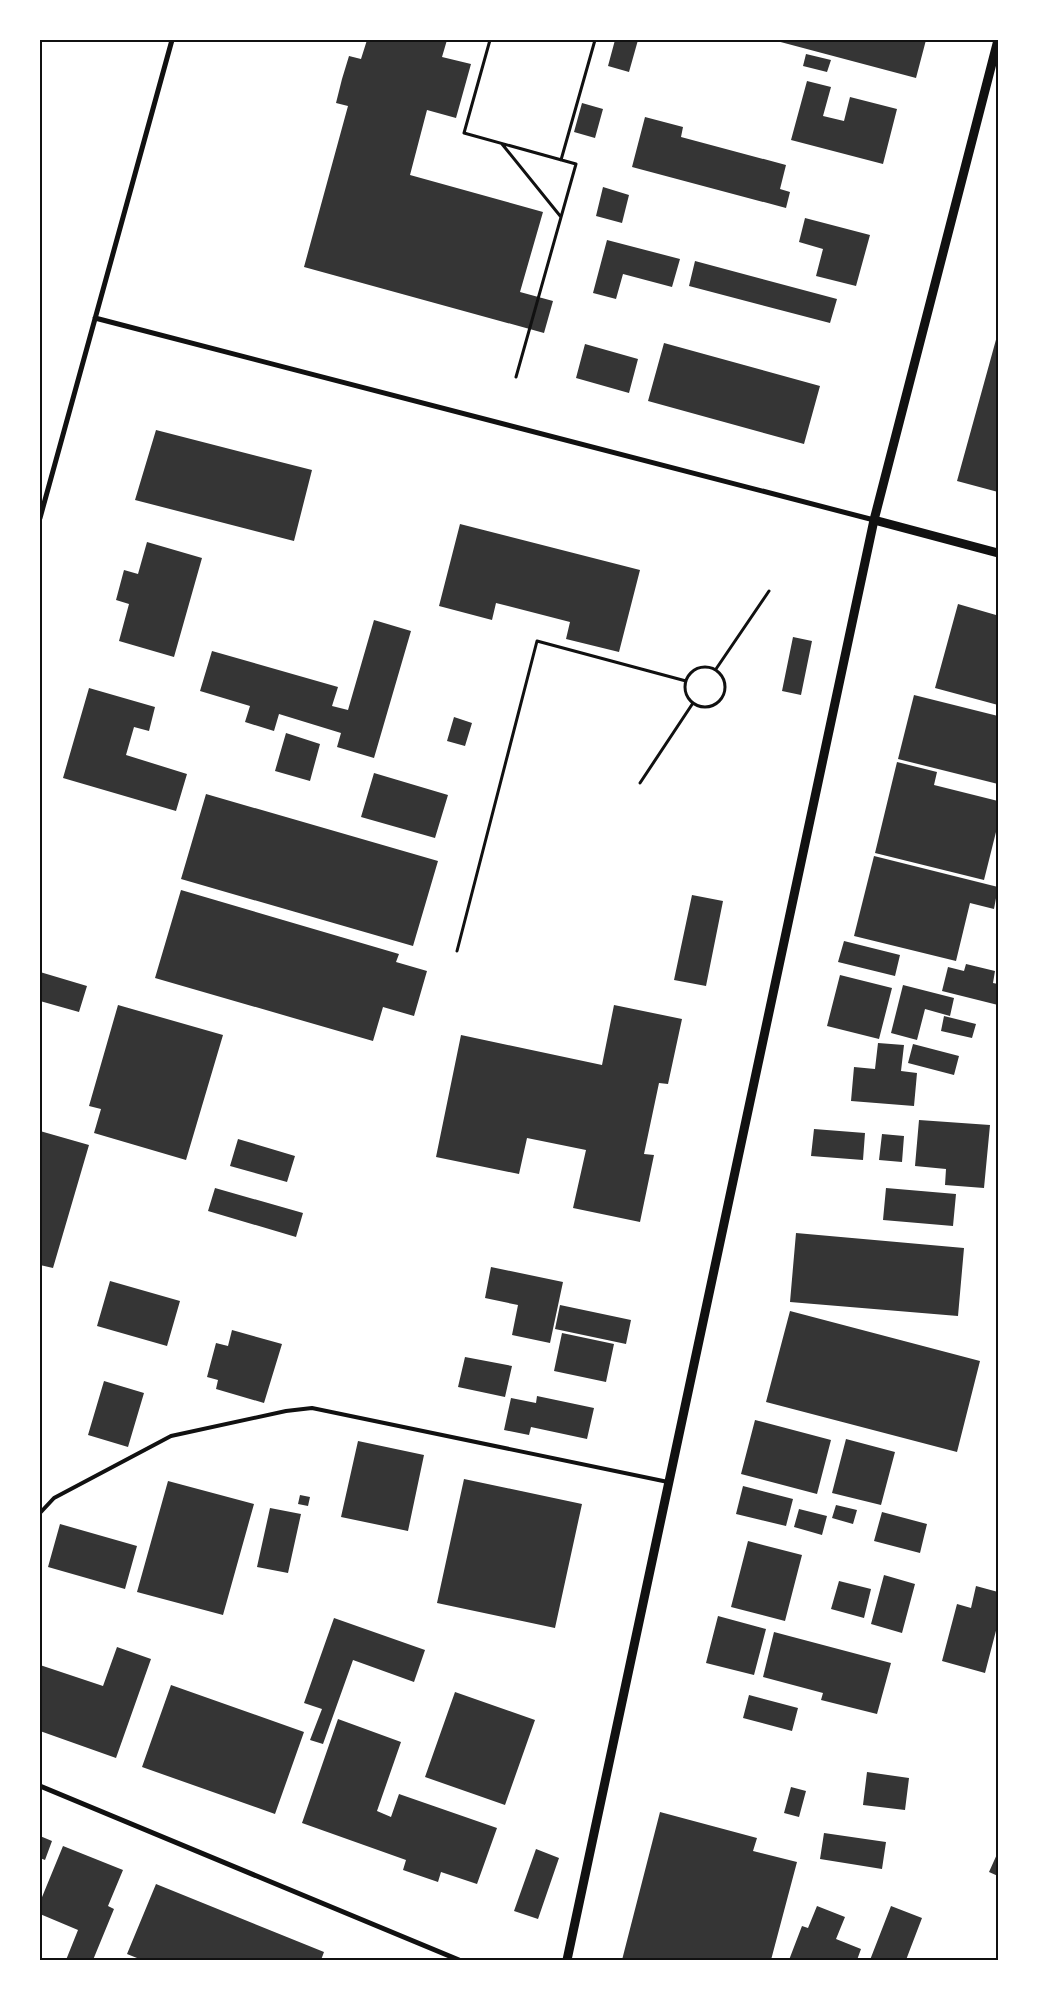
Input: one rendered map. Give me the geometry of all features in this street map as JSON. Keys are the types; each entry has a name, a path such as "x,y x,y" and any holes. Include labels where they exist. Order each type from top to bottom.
{"street":[{"path":"40,518 172,40"},
{"path":"567,1960 874,520 998,40"},
{"path":"95,318 998,553"},
{"path":"40,1786 459,1960"}],"lane":[{"path":"40,1513 54,1498 171,1436 286,1411 312,1408 669,1483"}],"path":[{"path":"490,40 464,134 576,164 516,377"},
{"path":"562,160 595,40"},
{"path":"502,144 561,217"},
{"path":"716,669 769,591"},
{"path":"457,951 537,641 686,681"},
{"path":"704,666 716,669 724,679 725,692 723,698 706,707 694,703 686,693 686,681 693,671 698,668 704,666"},
{"path":"640,783 694,703"}],"building":[{"path":"367,40 447,40 442,57 471,64 456,118 427,110 410,175 543,212 520,292 553,301 544,333 304,267 348,106 336,103 342,79 349,56 361,59"},
{"path":"615,40 638,40 629,72 608,66"},
{"path":"773,40 926,40 916,78"},
{"path":"806,54 831,60 827,72 803,66"},
{"path":"807,81 831,87 823,116 844,121 850,97 897,109 883,164 791,140"},
{"path":"582,103 603,109 595,138 574,132"},
{"path":"645,117 683,127 681,137 786,165 780,189 790,192 786,208 632,167"},
{"path":"603,187 629,195 622,223 596,216"},
{"path":"805,218 870,235 856,286 816,276 823,249 799,242"},
{"path":"607,240 680,259 672,287 623,274 616,299 593,293"},
{"path":"695,261 837,299 830,323 689,286"},
{"path":"998,336 998,492 957,481"},
{"path":"664,343 820,386 804,444 648,401"},
{"path":"585,344 638,359 629,393 576,378"},
{"path":"156,430 312,470 294,541 135,500"},
{"path":"460,524 640,570 619,652 566,639 570,622 496,603 492,620 439,606"},
{"path":"147,542 202,558 174,657 119,641 129,604 116,600 124,570 138,574"},
{"path":"958,604 996,615 998,608 998,705 935,688"},
{"path":"374,620 411,631 374,758 337,747 341,733 279,714 274,731 245,722 250,706 200,691 212,651 338,687 332,706 348,710"},
{"path":"793,637 812,641 801,695 782,691"},
{"path":"89,688 155,707 149,731 134,727 126,755 187,774 176,811 63,778"},
{"path":"914,695 998,716 998,784 898,759"},
{"path":"454,717 472,723 465,746 447,741"},
{"path":"286,733 320,744 310,781 275,771"},
{"path":"897,762 937,772 934,785 998,801 998,824 984,880 875,853"},
{"path":"374,773 448,795 435,838 361,817"},
{"path":"206,794 438,861 413,946 181,879"},
{"path":"874,856 998,887 994,909 970,903 956,961 854,936"},
{"path":"181,890 399,954 396,962 427,971 414,1016 383,1007 373,1041 155,978"},
{"path":"692,895 723,901 706,986 674,980"},
{"path":"844,941 900,955 895,976 838,962"},
{"path":"966,964 995,971 993,983 998,984 998,1005 942,991 948,967 964,971"},
{"path":"40,972 87,986 79,1012 40,1001"},
{"path":"840,975 892,988 879,1039 827,1026"},
{"path":"903,985 954,998 950,1016 925,1009 917,1040 891,1033"},
{"path":"118,1005 223,1035 186,1160 94,1133 101,1109 89,1106"},
{"path":"614,1005 682,1019 668,1084 659,1083 644,1154 654,1155 640,1222 573,1208 586,1150 527,1138 519,1174 436,1157 461,1035 602,1065"},
{"path":"944,1016 976,1024 972,1038 941,1031"},
{"path":"878,1043 904,1045 901,1071 917,1073 914,1106 851,1101 854,1067 875,1069"},
{"path":"913,1044 959,1056 954,1075 908,1063"},
{"path":"919,1120 990,1125 984,1188 945,1185 946,1169 915,1166"},
{"path":"814,1129 865,1133 863,1160 811,1156"},
{"path":"40,1131 89,1145 53,1268 40,1265"},
{"path":"882,1134 904,1136 902,1162 879,1160"},
{"path":"238,1139 295,1156 287,1182 230,1166"},
{"path":"215,1188 303,1213 296,1237 208,1211"},
{"path":"886,1188 956,1194 953,1226 883,1220"},
{"path":"796,1233 964,1248 958,1316 790,1302"},
{"path":"491,1267 563,1282 550,1343 512,1335 518,1305 485,1298"},
{"path":"110,1281 180,1301 167,1346 97,1326"},
{"path":"560,1305 631,1320 626,1344 555,1329"},
{"path":"790,1311 980,1361 957,1452 766,1402"},
{"path":"232,1330 282,1344 264,1403 216,1389 218,1380 207,1377 216,1343 228,1346"},
{"path":"562,1333 614,1344 606,1382 554,1371"},
{"path":"465,1357 512,1366 505,1397 458,1387"},
{"path":"104,1381 144,1393 128,1447 88,1435"},
{"path":"537,1396 594,1408 587,1439 531,1427 529,1435 504,1430 511,1398 536,1403"},
{"path":"755,1420 831,1440 817,1494 741,1474"},
{"path":"846,1439 895,1452 881,1505 832,1493"},
{"path":"358,1441 424,1455 408,1531 341,1517"},
{"path":"464,1479 582,1504 555,1628 437,1603"},
{"path":"168,1481 254,1504 223,1615 137,1592"},
{"path":"743,1486 793,1499 786,1526 736,1514"},
{"path":"300,1495 310,1497 308,1506 298,1504"},
{"path":"836,1505 857,1510 853,1524 832,1518"},
{"path":"270,1508 301,1514 288,1573 257,1567"},
{"path":"799,1509 827,1516 822,1535 794,1527"},
{"path":"882,1512 927,1524 920,1553 874,1541"},
{"path":"60,1524 137,1546 125,1589 48,1567"},
{"path":"748,1541 802,1555 785,1621 731,1607"},
{"path":"884,1575 915,1584 902,1633 871,1624"},
{"path":"839,1581 871,1589 864,1618 831,1609"},
{"path":"976,1586 998,1592 998,1623 985,1673 942,1661 957,1604 971,1608"},
{"path":"718,1616 766,1629 754,1675 706,1663"},
{"path":"334,1618 425,1650 414,1682 353,1660 323,1744 310,1740 322,1709 304,1703"},
{"path":"774,1632 891,1663 877,1714 821,1700 823,1693 763,1677"},
{"path":"117,1647 151,1659 116,1758 40,1731 40,1665 103,1686"},
{"path":"171,1685 304,1732 275,1814 142,1767"},
{"path":"455,1692 535,1720 505,1805 425,1777"},
{"path":"749,1695 798,1708 792,1731 743,1718"},
{"path":"338,1719 401,1742 377,1811 391,1817 399,1794 497,1828 477,1884 441,1872 438,1882 403,1870 406,1860 302,1823"},
{"path":"867,1772 909,1778 905,1810 863,1805"},
{"path":"791,1787 806,1791 799,1817 784,1813"},
{"path":"660,1812 757,1838 753,1851 797,1862 771,1960 622,1960"},
{"path":"824,1833 886,1842 882,1869 820,1859"},
{"path":"40,1836 52,1841 45,1860 40,1858"},
{"path":"63,1846 123,1870 108,1906 114,1909 93,1960 66,1960 78,1930 40,1914 40,1902"},
{"path":"536,1849 559,1858 538,1919 514,1911"},
{"path":"998,1852 998,1876 989,1872"},
{"path":"156,1884 324,1952 321,1960 142,1960 127,1954"},
{"path":"817,1906 845,1917 836,1939 861,1949 857,1960 789,1960 802,1926 808,1928"},
{"path":"891,1906 922,1918 906,1960 870,1960"}]}
